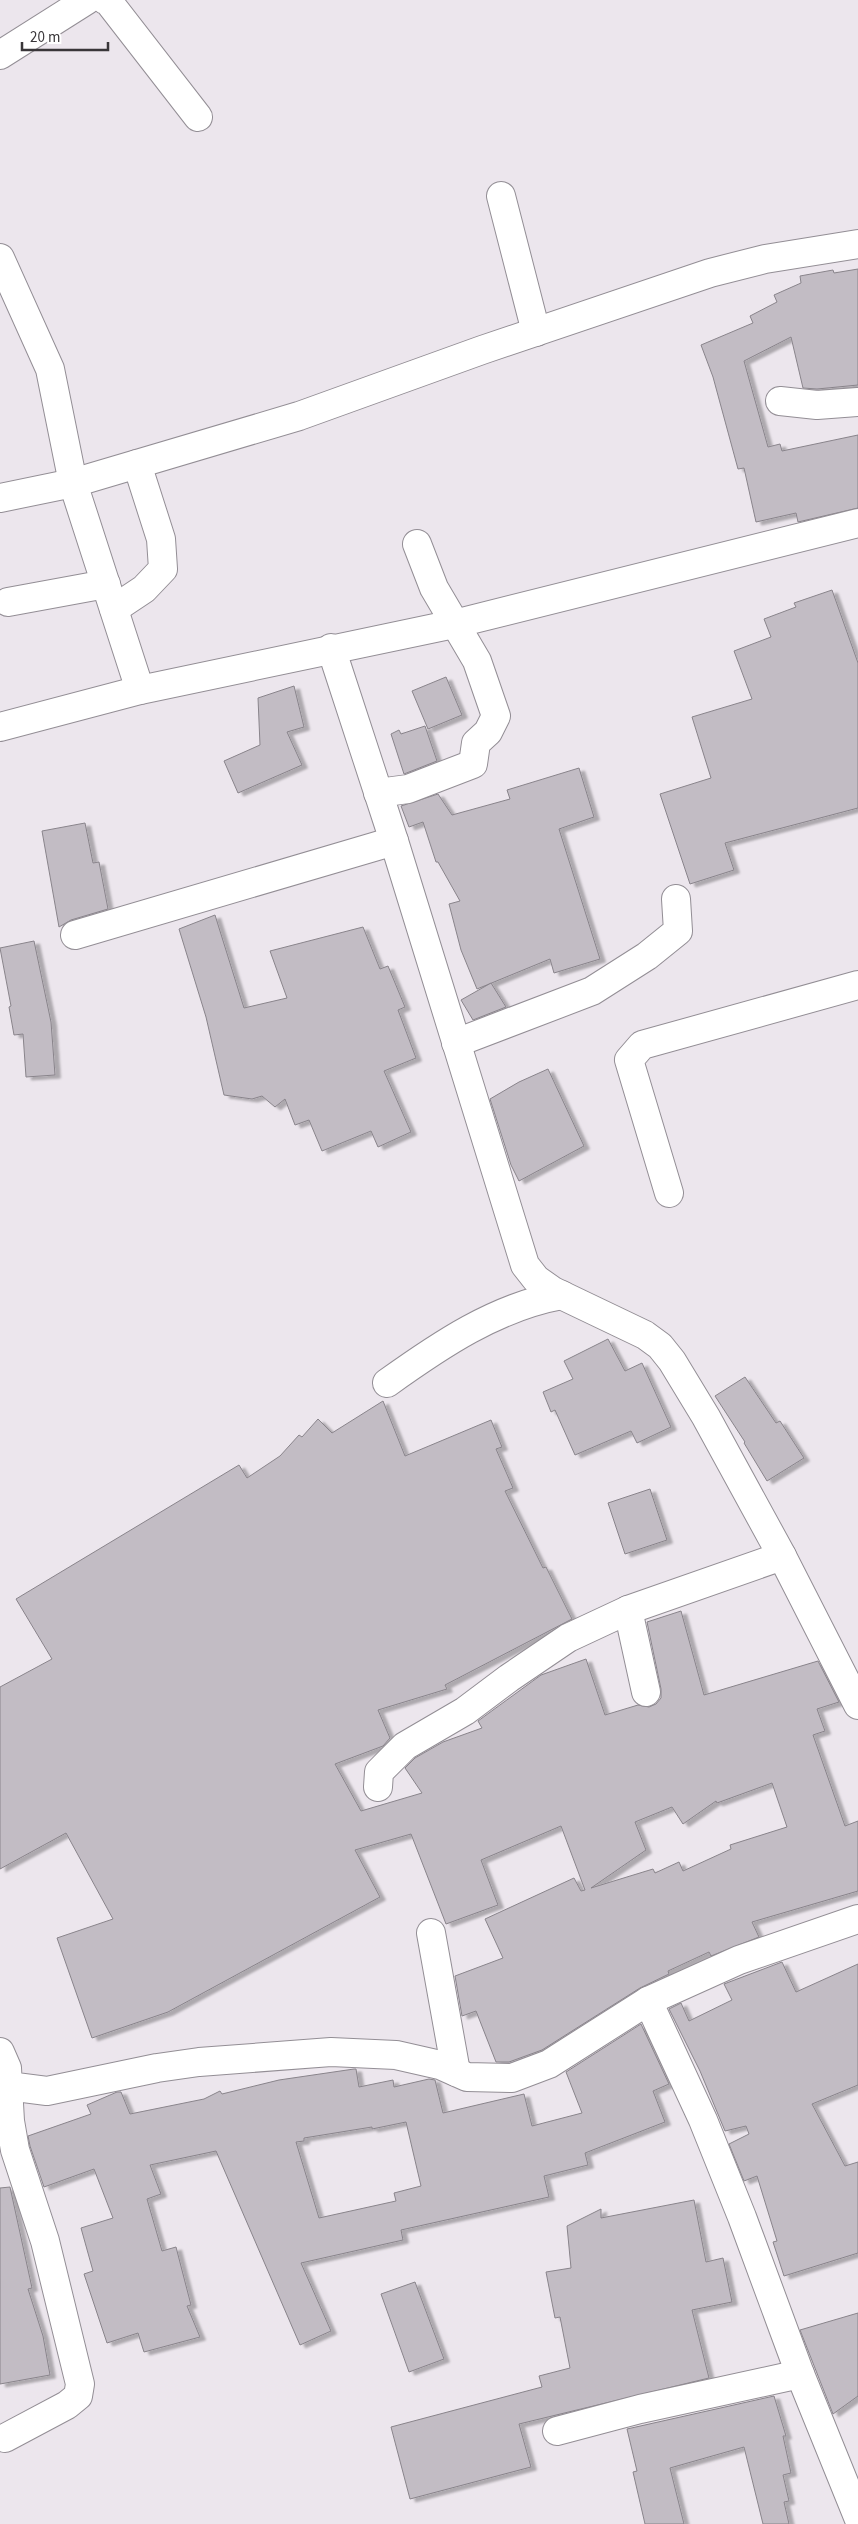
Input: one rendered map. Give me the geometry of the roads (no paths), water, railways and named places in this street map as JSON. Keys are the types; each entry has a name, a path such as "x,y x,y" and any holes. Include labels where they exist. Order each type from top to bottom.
{"street":[{"path":"0,55 87,0"},
{"path":"105,0 108,1 198,116"},
{"path":"502,196 536,332"},
{"path":"0,498 73,483 299,416 710,273 765,259 858,244"},
{"path":"0,258 50,369 73,483 140,690"},
{"path":"780,401 817,405 858,402"},
{"path":"114,609 144,589 162,569 161,539 137,464"},
{"path":"0,727 140,690 331,648 454,624 858,523"},
{"path":"378,793 408,789 472,764 476,743 488,732 496,716 477,661 434,588 417,544"},
{"path":"8,602 106,584"},
{"path":"331,648 394,841 525,1265 536,1279 562,1295 644,1335 660,1346 706,1417 782,1556 857,1701"},
{"path":"75,935 394,841"},
{"path":"456,1043 592,991 647,956 678,931 676,899"},
{"path":"669,1193 629,1060 634,1052 642,1045 858,985"},
{"path":"387,1383 454,1337 505,1312 542,1299 562,1295"},
{"path":"378,1788 379,1772 405,1746 465,1711 568,1638 628,1610 782,1556"},
{"path":"628,1610 646,1692"},
{"path":"8,2086 46,2090 157,2068 208,2061 331,2052 396,2055 440,2065 467,2077 512,2078 548,2064 648,2001 739,1960 858,1918"},
{"path":"431,1933 456,2072"},
{"path":"648,2001 703,2120 800,2374 858,2517"},
{"path":"0,2052 6,2068 10,2122 15,2150 45,2241 80,2384 78,2396 68,2404 5,2438"},
{"path":"557,2432 640,2409 800,2374"}]}
